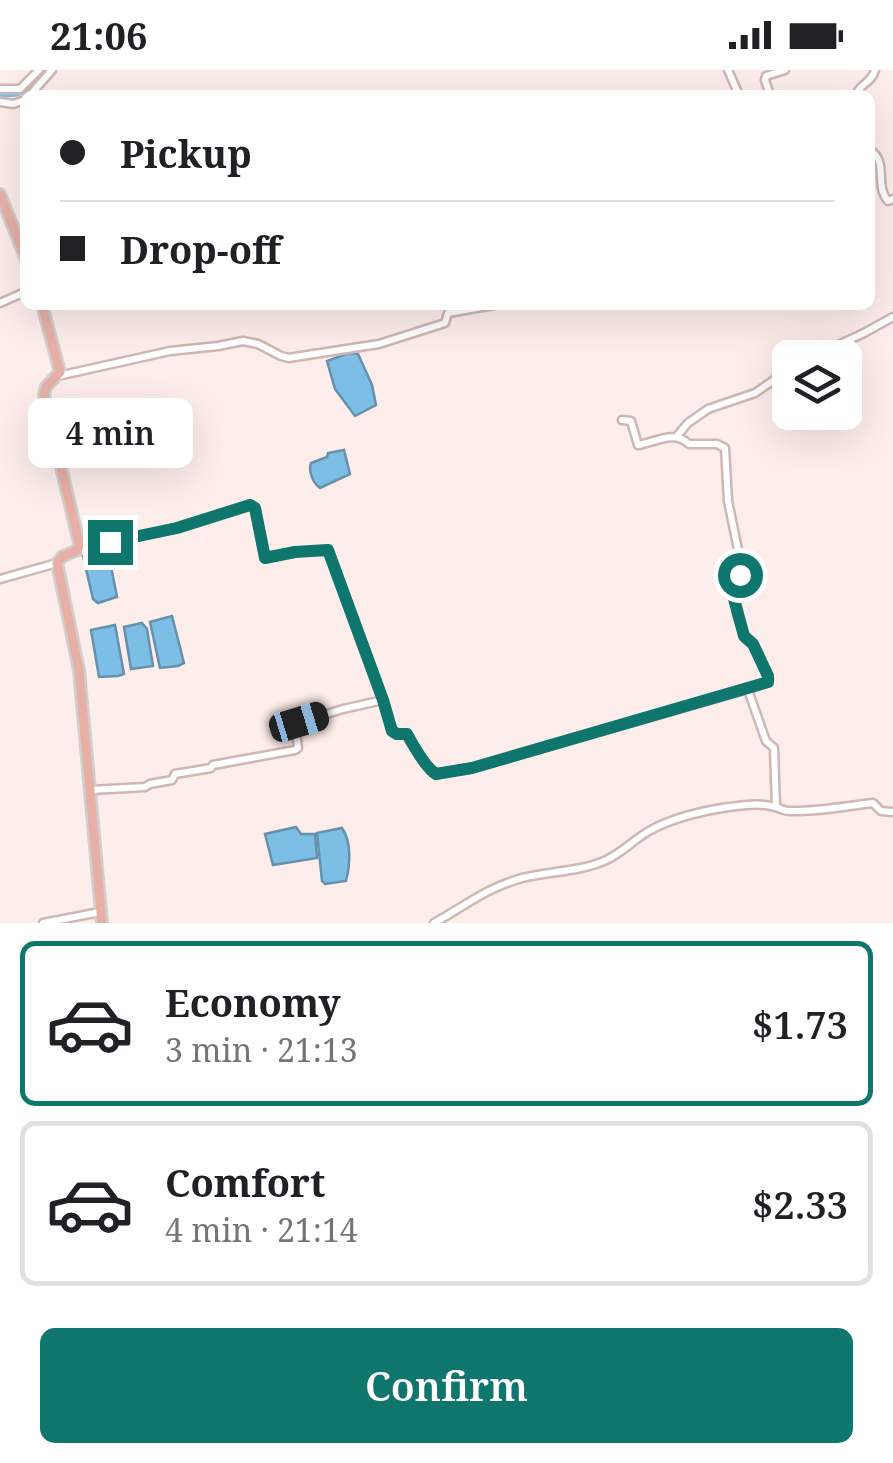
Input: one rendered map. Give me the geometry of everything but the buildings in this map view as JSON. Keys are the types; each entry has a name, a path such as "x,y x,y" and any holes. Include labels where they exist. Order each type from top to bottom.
{"main road":[{"path":"0,194 20,244"},
{"path":"43,310 60,370 44,395 79,543 78,550 57,563 80,670 101,918"}],"street":[{"path":"0,88 20,88 39,70"},
{"path":"34,90 52,70"},
{"path":"768,90 766,76 785,70"},
{"path":"858,90 871,80 875,70"},
{"path":"875,152 882,164 882,194 888,201 893,199"},
{"path":"58,376 170,351 243,342 289,358 379,344 445,323 448,313 470,310"},
{"path":"849,340 893,317"},
{"path":"676,437 708,409 755,393 772,381"},
{"path":"78,550 177,528 252,505 265,558 315,550 330,552 392,731 407,734 430,771 436,774 472,768 769,680 753,644 744,636 730,586 742,570 728,502 726,449 717,444 689,444 676,437 638,445 631,421 622,420"},
{"path":"0,579 57,563"},
{"path":"748,689 766,741 773,746 776,807"},
{"path":"89,790 144,787 172,780 175,774 294,750 298,748 296,724 383,700"},
{"path":"434,923 497,886 603,862 649,832 681,818 724,808 816,810 873,802 881,811 893,812"},
{"path":"43,923 101,918"}],"water":[{"path":"358,354 376,405 355,416 335,389 327,361"},
{"path":"344,450 350,474 320,488 312,477 311,463 328,453"},
{"path":"106,550 109,556 117,597 98,603 93,599 83,556"},
{"path":"172,616 184,663 160,668 150,622"},
{"path":"142,623 147,629 153,666 131,669 124,627"},
{"path":"115,625 124,674 99,677 91,630"},
{"path":"296,827 301,834 315,834 317,858 273,865 265,834"},
{"path":"342,828 349,847 346,881 325,884 317,833"}],"waterway":[{"path":"24,90 46,70"},
{"path":"0,94 20,92"}],"route":[{"path":"110,542 177,528 252,505 265,558 328,550 392,731 407,734 430,771 436,774 472,768 768,682 737,614 730,584 740,575"}]}
